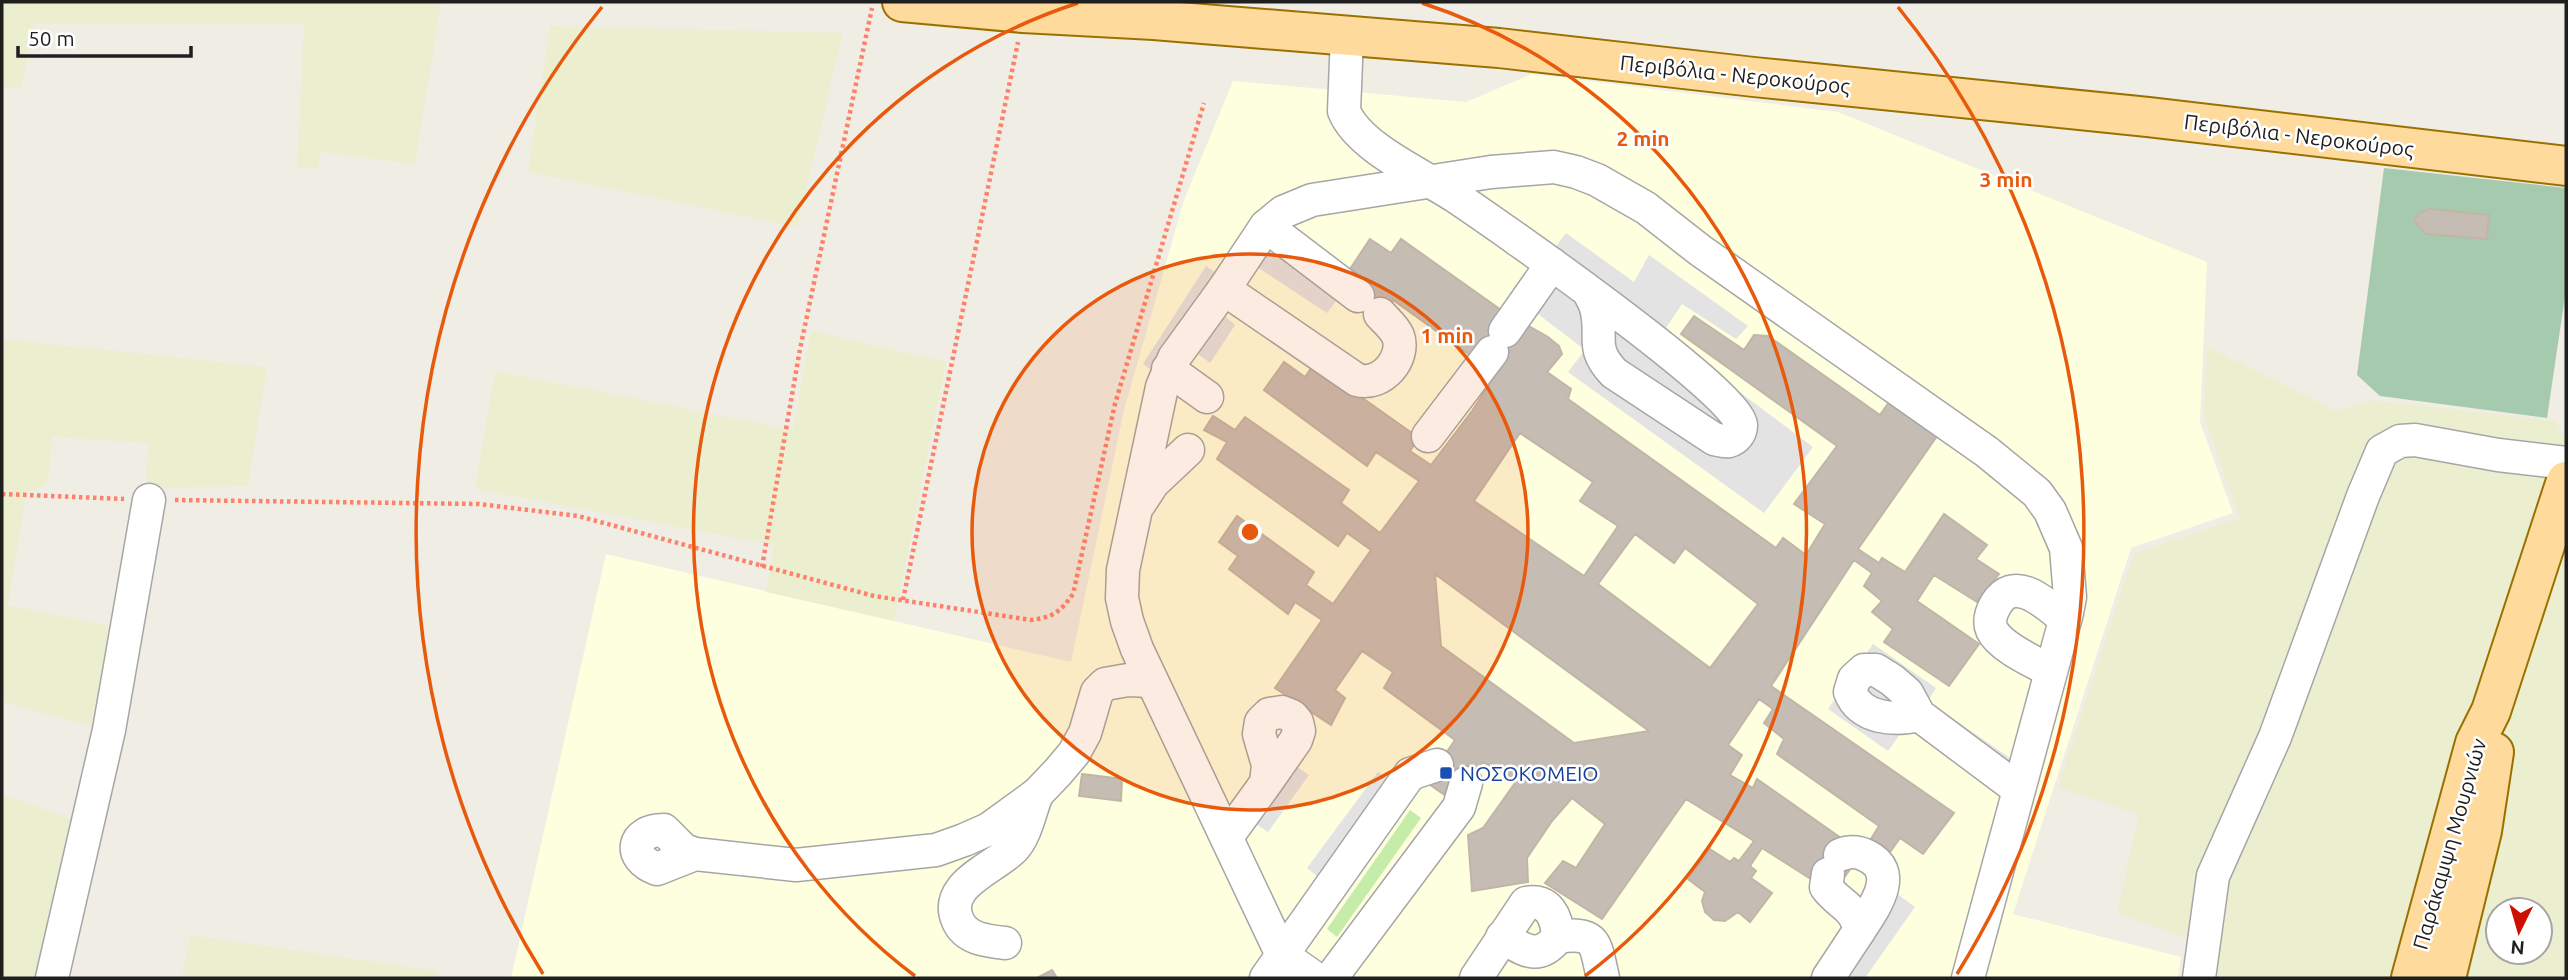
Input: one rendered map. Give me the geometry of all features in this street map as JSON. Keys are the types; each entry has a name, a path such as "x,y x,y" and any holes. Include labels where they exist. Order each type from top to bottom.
{"main road":[{"name":"Περιβόλια - Νεροκούρος","path":"902,2 1499,48 2148,117 2566,166"},
{"name":"Παράκαμψη Μουρνιών","path":"2412,978 2475,743 2491,711 2566,481"},
{"name":"Παράκαμψη Μουρνιών","path":"2446,978 2482,831 2495,748 2491,711"}],"street":[{"path":"1347,36 1344,111 1348,122 1358,134 1432,181 1552,264 1589,292 1720,395 1738,416 1741,424 1740,432 1734,439 1725,442 1714,439 1614,373 1603,362 1597,346 1596,308 1589,292"},
{"path":"1274,967 1227,837 1150,681 1127,621 1122,598 1123,570 1133,518 1168,369 1265,226 1283,212 1312,200 1522,168 1554,167 1597,180 1646,208 1701,251 1987,453 2037,493 2050,511 2066,548 2070,597 1968,978"},
{"path":"1224,289 1357,380 1367,383 1378,381 1386,374 1399,349 1399,338 1369,305 1265,226"},
{"path":"1428,436 1499,342 1552,264"},
{"path":"1168,369 1207,397"},
{"path":"2199,978 2213,876 2275,737 2382,451 2400,440 2415,440 2498,455 2566,463"},
{"path":"1133,518 1153,483 1188,450"},
{"path":"52,978 109,730 149,500"},
{"path":"2050,671 2000,640 1992,631 1990,621 1994,608 2000,597 2010,591 2023,591 2034,595 2066,619"},
{"path":"695,854 796,865 936,850 989,830 1037,794 1074,753 1085,733 1097,692 1105,684 1128,680 1150,681"},
{"path":"1919,715 2018,789"},
{"path":"1274,967 1410,775 1437,765"},
{"path":"1227,837 1266,783"},
{"path":"1331,978 1459,807 1466,783"},
{"path":"1004,943 981,940 961,929 955,914 956,899 978,874 1014,848 1022,835 1037,794"},
{"path":"1828,978 1859,932 1884,883 1884,872 1876,862 1864,854 1849,851 1834,865 1826,887 1858,919 1859,932"},
{"path":"1476,978 1502,937 1526,903 1535,901 1550,909 1557,922 1558,937 1550,947 1539,952 1526,951 1502,937"},
{"path":"1558,937 1579,934 1591,939 1602,978"},
{"path":"1274,967 1315,978"}],"path":[{"path":"762,567 800,349 873,2"},
{"path":"903,600 1023,13"},
{"path":"2,494 149,500 480,504 578,516 874,596 1031,620 1048,618 1062,609 1073,594 1115,404 1204,103"}],"shaded area":[{"path":"2,2 441,2 415,164 320,152 318,169 297,168 304,24 34,24 21,88 2,88"},
{"path":"550,26 843,33 797,227 528,172"},
{"path":"1532,74 1838,112 2207,262 2200,422 2233,513 2131,548 2013,914 2181,957 2178,978 511,978 606,554 1071,662 1124,410 1184,200 1233,81 1466,102"},
{"path":"2384,168 2566,188 2566,289 2547,418 2380,396 2357,375"},
{"path":"1262,216 1351,281 1327,313 1254,265 1223,314 1235,325 1210,363 1198,354 1176,388 1143,364 1206,266 1221,276"},
{"path":"1566,233 1634,282 1649,255 1748,326 1736,339 1682,304 1662,334 1813,447 1764,513 1568,372 1585,350 1517,298"},
{"path":"811,331 946,362 894,621 766,592 774,545 475,489 495,371 793,430"},
{"path":"2,339 267,367 248,486 146,488 148,443 52,437 48,482 26,495 8,605 114,627 94,727 2,702"},
{"path":"2207,347 2336,411 2371,400 2555,421 2566,440 2566,978 2189,978 2193,941 2117,913 2139,814 2058,787 2133,554 2239,518 2204,416"},
{"path":"1873,644 1936,688 1928,701 2017,763 1997,791 1905,727 1888,751 1828,709"},
{"path":"1291,763 1309,775 1268,832 1250,820"},
{"path":"1378,772 1412,797 1324,882 1307,868"},
{"path":"2,794 71,819 35,978 2,978"},
{"path":"1896,893 1915,907 1865,978 1836,978"},
{"path":"190,935 437,971 436,978 182,978"}],"green space":[{"path":"1410,810 1421,818 1337,937 1327,929"}],"building":[{"path":"2430,209 2489,215 2487,239 2426,234 2414,221 2420,213"},
{"path":"1370,239 1391,253 1401,239 1504,312 1559,346 1562,354 1547,372 1571,389 1568,399 1776,548 1783,538 1806,555 1825,524 1794,504 1837,446 1681,334 1694,316 1744,350 1754,335 1768,336 1880,415 1894,395 1942,429 1858,549 1879,563 1882,558 1905,572 1944,514 1987,545 1976,559 1999,574 1977,602 1934,575 1917,601 1979,644 1949,686 1884,642 1893,629 1872,612 1882,601 1864,586 1872,573 1854,560 1771,686 1954,813 1923,854 1900,838 1890,852 1871,839 1879,826 1777,754 1784,739 1764,723 1773,709 1759,699 1728,745 1742,755 1730,775 1753,788 1757,779 1841,838 1834,851 1853,865 1841,882 1814,881 1762,848 1750,866 1756,871 1751,878 1772,893 1750,922 1738,912 1725,921 1714,920 1705,912 1702,901 1705,892 1688,879 1710,849 1730,862 1734,858 1739,861 1754,841 1686,799 1602,919 1545,883 1563,861 1576,868 1605,824 1572,798 1552,821 1527,858 1528,882 1472,891 1468,835 1483,828 1515,783 1483,762 1453,801 1426,782 1455,740 1384,688 1393,672 1362,651 1335,690 1345,698 1331,725 1275,688 1322,620 1295,602 1288,614 1229,569 1238,556 1219,542 1237,516 1314,572 1306,585 1333,604 1371,550 1347,533 1338,546 1217,459 1227,442 1204,430 1213,416 1235,430 1245,417 1349,490 1341,503 1380,533 1419,481 1376,452 1367,466 1264,390 1284,362 1305,377 1314,364 1419,438 1410,451 1431,465 1472,411 1505,360 1474,358 1393,300 1377,317 1355,300 1369,282 1350,269","holes":["1520,433 1593,482 1580,501 1618,526 1584,576 1474,501","1635,534 1674,563 1685,548 1758,604 1710,668 1598,584","1435,574 1649,731 1574,743 1441,646"]},
{"path":"1082,774 1122,779 1121,801 1079,796"},
{"path":"1052,970 1057,978 1037,978"}],"place":[{"name":"ΝΟΣΟΚΟΜΕΙΟ","path":"1446,773"}]}
